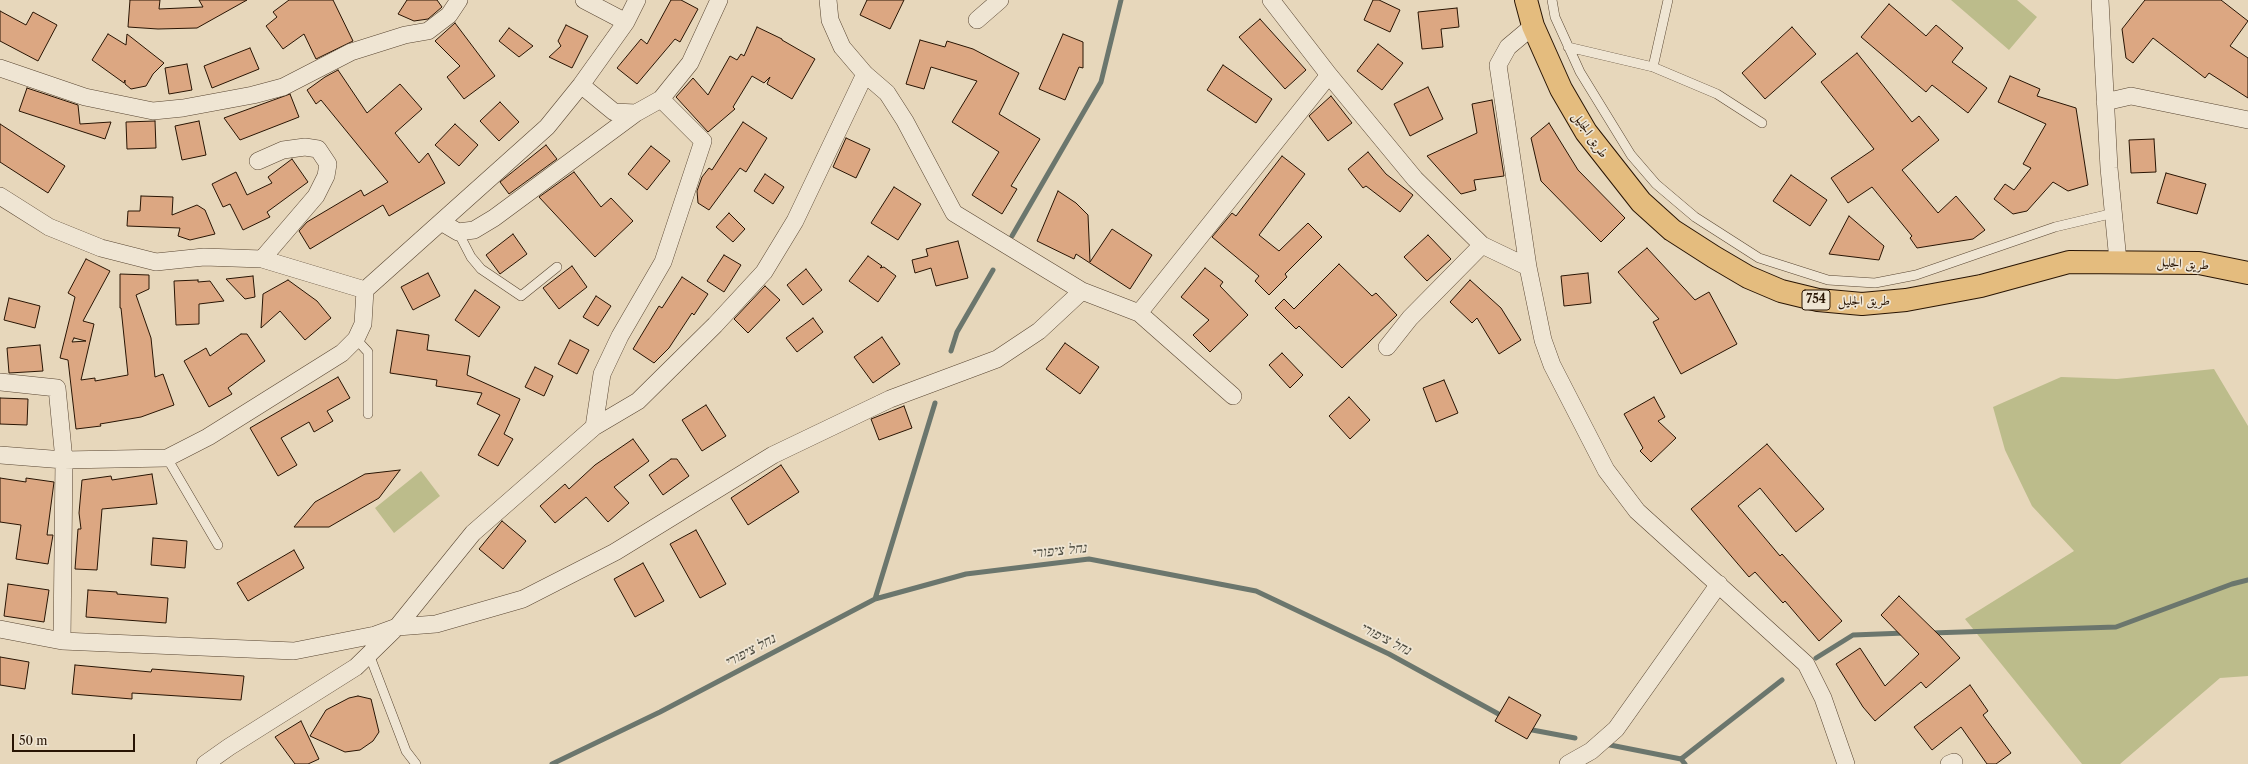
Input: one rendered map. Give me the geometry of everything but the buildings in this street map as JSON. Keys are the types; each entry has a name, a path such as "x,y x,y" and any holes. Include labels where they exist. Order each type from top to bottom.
{"main road":[{"name":"طريق الجليل","path":"1526,0 1533,26 1561,90 1586,132 1641,202 1672,230 1714,258 1748,277 1781,291 1832,302 1862,304 1906,300 1981,286 2069,262 2118,261 2199,263 2248,274"}],"street":[{"path":"0,68 84,97 153,111 183,108 253,95 283,87 350,52 405,35 428,31 449,15 459,0"},
{"path":"584,0 626,22"},
{"path":"0,456 64,460 167,458 208,437 342,354 356,339 362,324 365,290 546,127 581,85 626,22 637,0"},
{"path":"441,222 458,232 474,230 494,218 636,113 661,99 690,63 719,0"},
{"path":"828,0 830,20 842,47 865,74 888,93 905,121 954,213 1082,292 1139,313 1233,396"},
{"path":"976,20 1000,0"},
{"path":"1271,0 1329,75 1415,179 1482,245 1528,267"},
{"path":"2100,0 2105,102 2118,261"},
{"path":"1533,26 1508,47 1498,65 1528,267 1543,340 1552,365 1606,470 1637,511 1806,664 1823,698 1846,764"},
{"path":"205,764 229,747 356,667 397,627 473,533 594,427 638,401 715,325 764,272 795,221 865,74"},
{"path":"1139,313 1329,75"},
{"path":"581,85 614,112 636,113"},
{"path":"2105,102 2131,96 2248,120"},
{"path":"594,427 602,374 620,336 663,262 703,141 661,99"},
{"path":"258,161 283,150 305,147 318,149 328,164 326,176 316,196 262,259"},
{"path":"0,196 49,227 101,248 156,262 204,257 262,259 365,290"},
{"path":"1388,348 1410,318 1482,245"},
{"path":"0,629 62,641 294,651 375,636 397,627 436,624 523,599 615,552 773,455 890,399 997,359 1039,331 1082,292"},
{"path":"0,382 57,388 64,460 62,641"},
{"path":"1568,764 1591,751 1616,729 1719,584"},
{"path":"1949,764 1954,762 1954,764"}],"lane":[{"path":"1552,0 1555,17 1580,72 1631,155 1656,184 1695,217 1759,258 1828,280 1875,284 1916,275 2055,227 2114,213"},
{"path":"1653,67 1668,0"},
{"path":"1568,47 1653,67 1717,94 1762,123"},
{"path":"458,232 470,257 481,269 521,296 557,267"},
{"path":"356,339 368,352 368,414"},
{"path":"167,458 218,545"},
{"path":"369,654 406,751 416,764"}],"green space":[{"path":"1951,0 2017,0 2037,17 2009,50"},
{"path":"2214,369 2248,426 2248,676 2220,678 2120,764 2082,764 1965,619 2074,551 2032,506 2005,450 1993,407 2061,377 2117,379"},
{"path":"421,471 440,496 394,533 375,508"}],"waterway":[{"path":"1012,236 1101,82 1121,0"},
{"path":"951,351 957,332 993,270"},
{"path":"875,599 935,403"},
{"name":"נחל ציפורי","path":"552,764 660,712 875,599 966,574 1089,559 1256,591 1389,654 1504,717"},
{"path":"1931,633 2116,627 2232,584 2248,580"},
{"path":"1816,658 1853,635 1905,633"},
{"path":"1681,759 1782,680"},
{"name":"נחל ציפורי","path":"1527,729 1575,738"},
{"path":"1605,744 1681,759 1685,764"}]}
